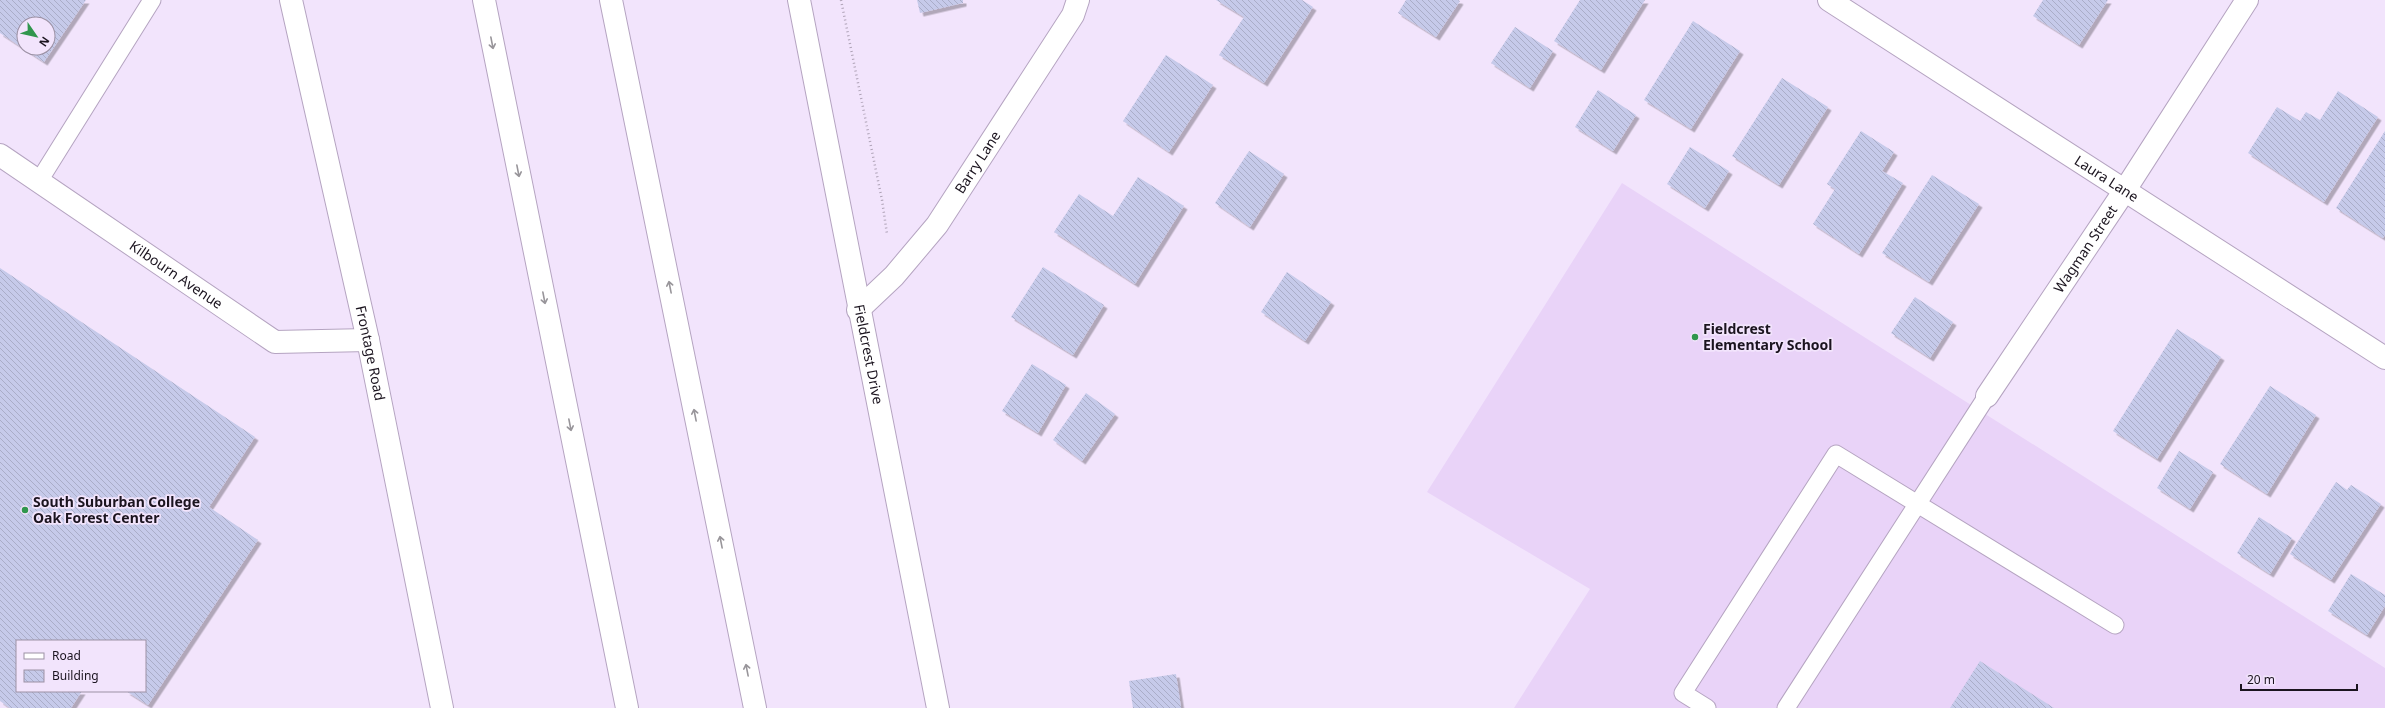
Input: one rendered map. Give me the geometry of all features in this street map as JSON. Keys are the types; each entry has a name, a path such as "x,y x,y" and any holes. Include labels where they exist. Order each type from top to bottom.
{"main road":[{"name":"Frontage Road","path":"291,0 368,340 442,708"},
{"path":"611,0 755,708"},
{"name":"Fieldcrest Drive","path":"799,0 858,310 938,708"},
{"name":"Barry Lane","path":"858,310 894,276 937,225 1073,15 1078,0"},
{"name":"Laura Lane","path":"1828,0 2385,358"},
{"name":"Wagman Street","path":"1987,396 2125,190 2247,0"},
{"path":"484,2 627,708"},
{"name":"Kilbourn Avenue","path":"0,155 275,342 368,340"}],"lane":[{"path":"39,181 152,0"},
{"path":"1786,708 1987,396"},
{"path":"1707,708 1683,693 1836,454 2115,625"}],"path":[{"path":"841,0 882,200 894,276"}],"shaded area":[{"name":"Fieldcrest Elementary School","path":"1622,183 2385,668 2385,708 1514,708 1590,589 1427,492"}],"building":[{"path":"0,0 86,0 56,44 56,16 16,16 16,44 0,33"},
{"path":"917,0 963,0 963,3 920,13"},
{"path":"1216,0 1302,0 1313,7 1264,83 1219,55 1244,17"},
{"path":"1406,0 1460,1 1436,37 1398,13"},
{"path":"1580,0 1645,0 1601,70 1554,41"},
{"path":"2043,0 2108,0 2079,45 2033,16"},
{"path":"1693,21 1740,51 1691,129 1644,100"},
{"path":"1515,27 1553,51 1530,88 1491,63"},
{"path":"1166,55 1213,85 1169,152 1123,121"},
{"path":"35,56 48,56 44,62"},
{"path":"1782,78 1828,107 1779,185 1732,156"},
{"path":"1598,90 1636,115 1613,151 1575,127"},
{"path":"2338,91 2378,117 2324,202 2248,153 2277,107 2300,121 2306,112 2320,120"},
{"path":"1861,131 1894,152 1882,171 1903,183 1859,254 1813,224 1835,189 1827,184"},
{"path":"2385,131 2385,235 2383,238 2336,208"},
{"path":"1690,147 1729,171 1705,208 1667,184"},
{"path":"1249,151 1284,174 1250,227 1215,203"},
{"path":"1932,175 1979,204 1929,282 1882,253"},
{"path":"1138,177 1184,206 1135,284 1054,232 1079,194 1113,216"},
{"path":"1043,267 1104,305 1073,355 1011,317"},
{"path":"0,268 255,437 209,507 258,540 148,705 128,692 146,692 146,640 16,640 16,692 81,692 71,708 10,708 0,701"},
{"path":"1287,272 1331,302 1305,341 1261,312"},
{"path":"1915,297 1953,322 1930,358 1891,333"},
{"path":"2177,329 2221,357 2157,459 2113,431"},
{"path":"1032,364 1066,385 1038,433 1002,411"},
{"path":"2270,386 2316,415 2267,494 2220,464"},
{"path":"1086,393 1115,414 1082,461 1053,440"},
{"path":"2179,451 2213,472 2190,509 2157,488"},
{"path":"2336,482 2347,490 2351,485 2381,504 2331,580 2290,554"},
{"path":"2259,517 2292,538 2270,574 2237,553"},
{"path":"2351,574 2385,595 2385,606 2367,635 2328,611"},
{"path":"1980,661 2054,708 1950,708"},
{"path":"1176,674 1181,708 1133,708 1129,681"}],"place":[{"name":"Fieldcrest Elementary School","path":"1695,337"},
{"name":"South Suburban College Oak Forest Center","path":"25,510"}]}
